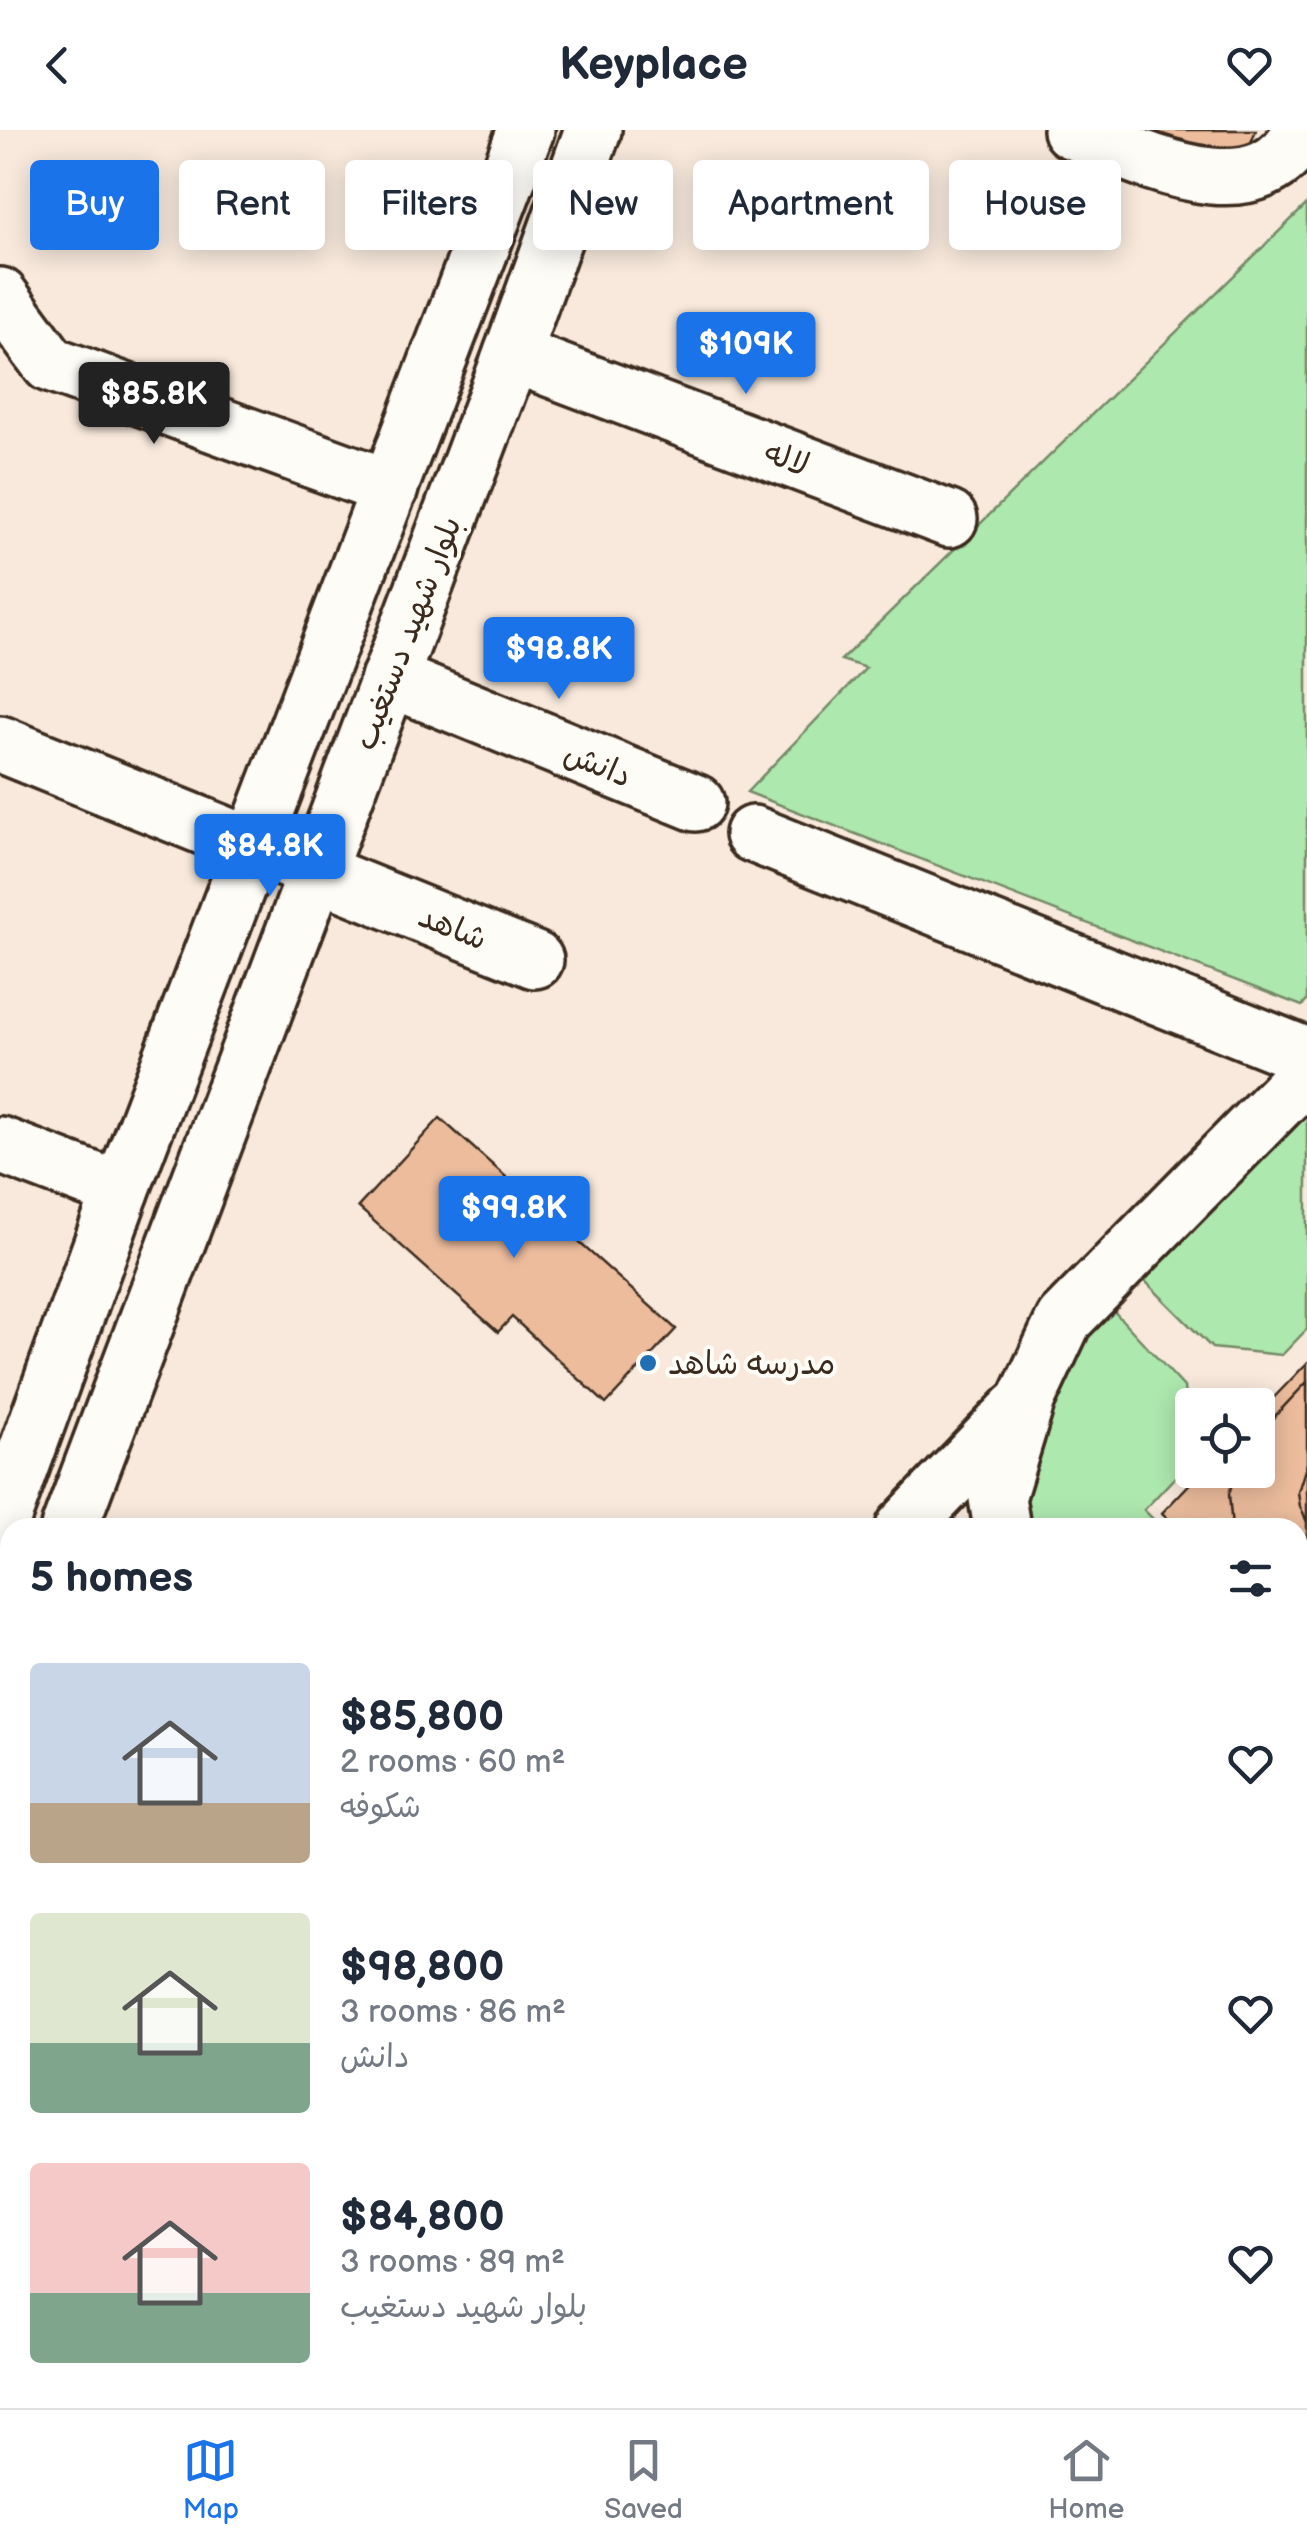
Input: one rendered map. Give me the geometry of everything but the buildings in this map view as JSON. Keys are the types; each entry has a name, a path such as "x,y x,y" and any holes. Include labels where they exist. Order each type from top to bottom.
{"street":[{"name":"بلوار شهید دستغیب","path":"73,1518 593,130"},
{"path":"1070,130 1174,169 1242,177 1264,170 1282,158 1302,130"},
{"name":"بلوار شهید دستغیب","path":"1,1518 10,1471 390,488 510,135"},
{"path":"0,296 50,364 390,488"},
{"name":"لاله","path":"512,354 949,519"},
{"name":"دانش","path":"389,678 696,804"},
{"name":"شاهد","path":"0,744 535,960"},
{"path":"753,834 1307,1056"},
{"path":"1000,1518 997,1498 1027,1399 1064,1320 1307,1073"},
{"path":"0,1146 121,1191"},
{"path":"914,1518 1027,1399"}],"green space":[{"path":"1307,204 1307,1001 1302,1006 747,792 866,668 841,660"},
{"path":"1307,1082 1307,1329 1282,1355 1212,1348 1128,1264"},
{"path":"1098,1294 1184,1387 1175,1388 1175,1477 1144,1510 1152,1518 1020,1518 1021,1477"}],"place":[{"name":"مدرسه شاهد","path":"648,1363"}]}
